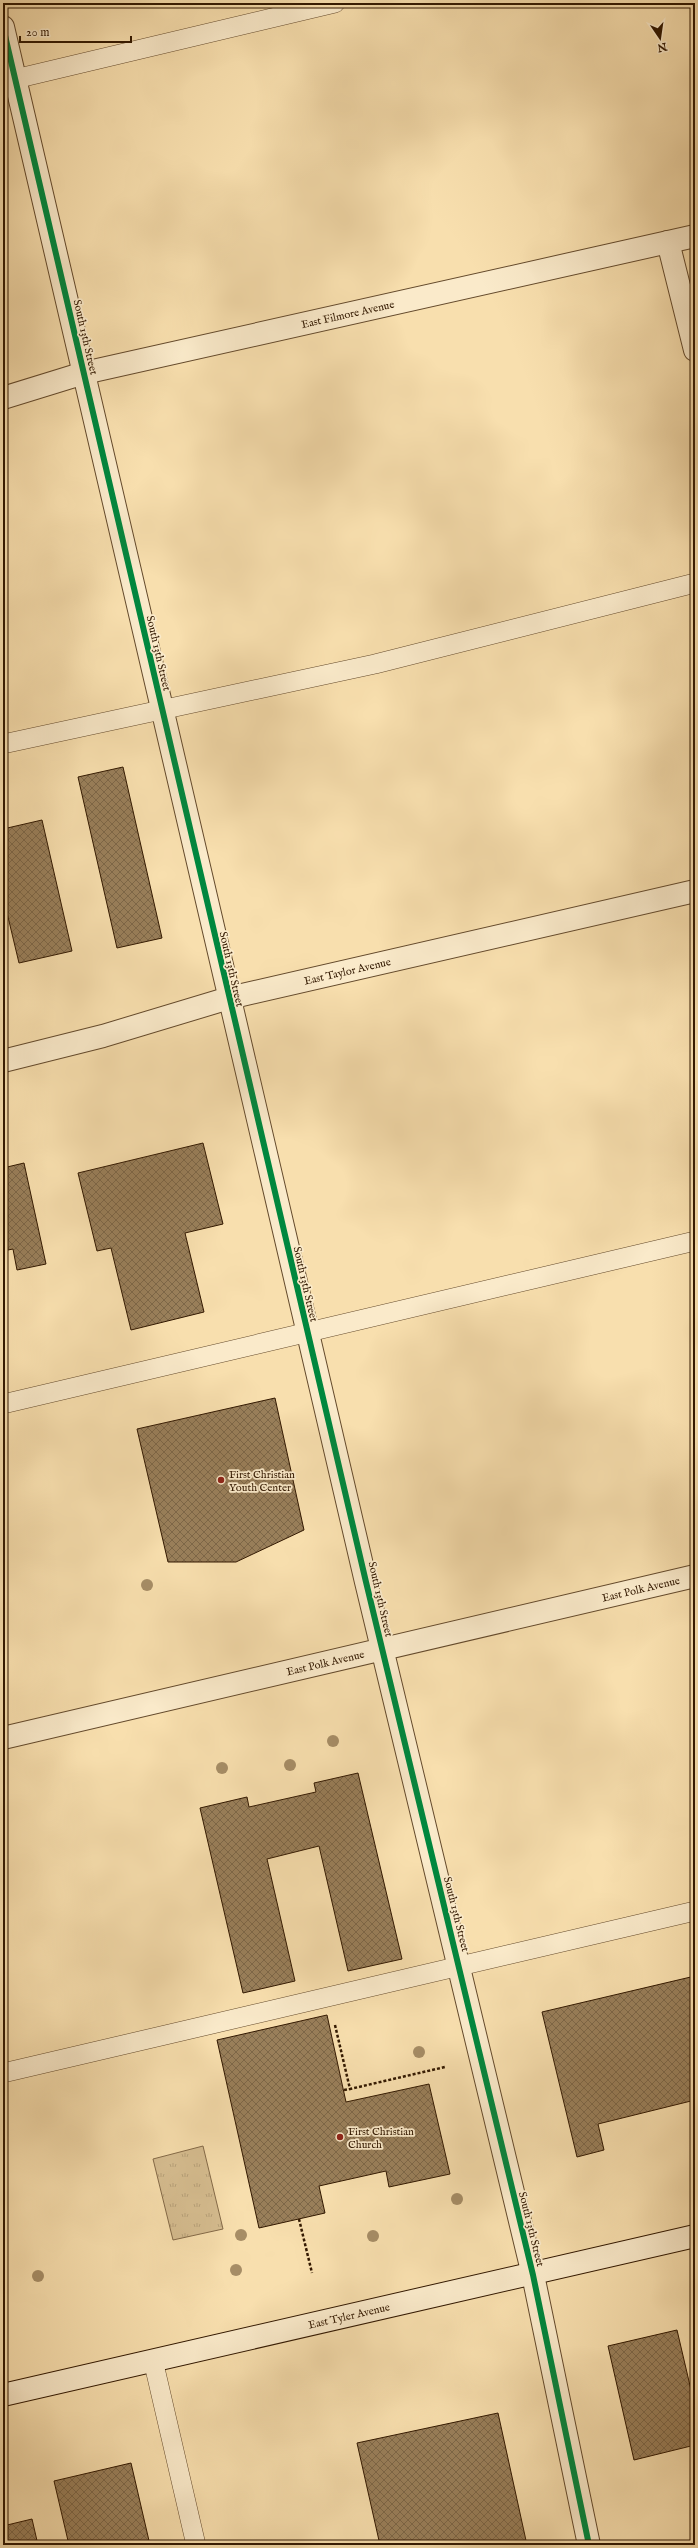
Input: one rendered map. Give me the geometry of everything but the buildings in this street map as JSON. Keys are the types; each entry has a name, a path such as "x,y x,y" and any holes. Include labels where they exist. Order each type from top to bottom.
{"street":[{"name":"South 13th Street","path":"3,27 228,998 382,1651 533,2275 589,2545"},
{"name":"East Filmore Avenue","path":"3,398 84,373 695,236"},
{"path":"668,242 695,350"},
{"name":"East Taylor Avenue","path":"3,1061 103,1036 228,998 695,891"},
{"name":"East Polk Avenue","path":"3,1738 266,1676 382,1651 695,1576"},
{"name":"East Tyler Avenue","path":"3,2395 402,2302 533,2275 695,2236"}],"lane":[{"path":"15,79 335,3"},
{"path":"3,744 375,664 695,584"},
{"path":"3,1404 695,1241"},
{"path":"3,2073 458,1965 695,1911"},
{"path":"154,2360 196,2545"}],"path":[{"path":"328,1996 350,2089"},
{"path":"344,2090 446,2067"},
{"path":"299,2219 312,2273"}],"green space":[{"path":"203,2146 223,2229 173,2240 153,2159"}],"cycle path":[{"path":"3,27 366,1582 533,2275 589,2545"}],"place":[{"name":"First Christian Youth Center","path":"221,1480"},
{"name":"First Christian Church","path":"340,2137"}]}
